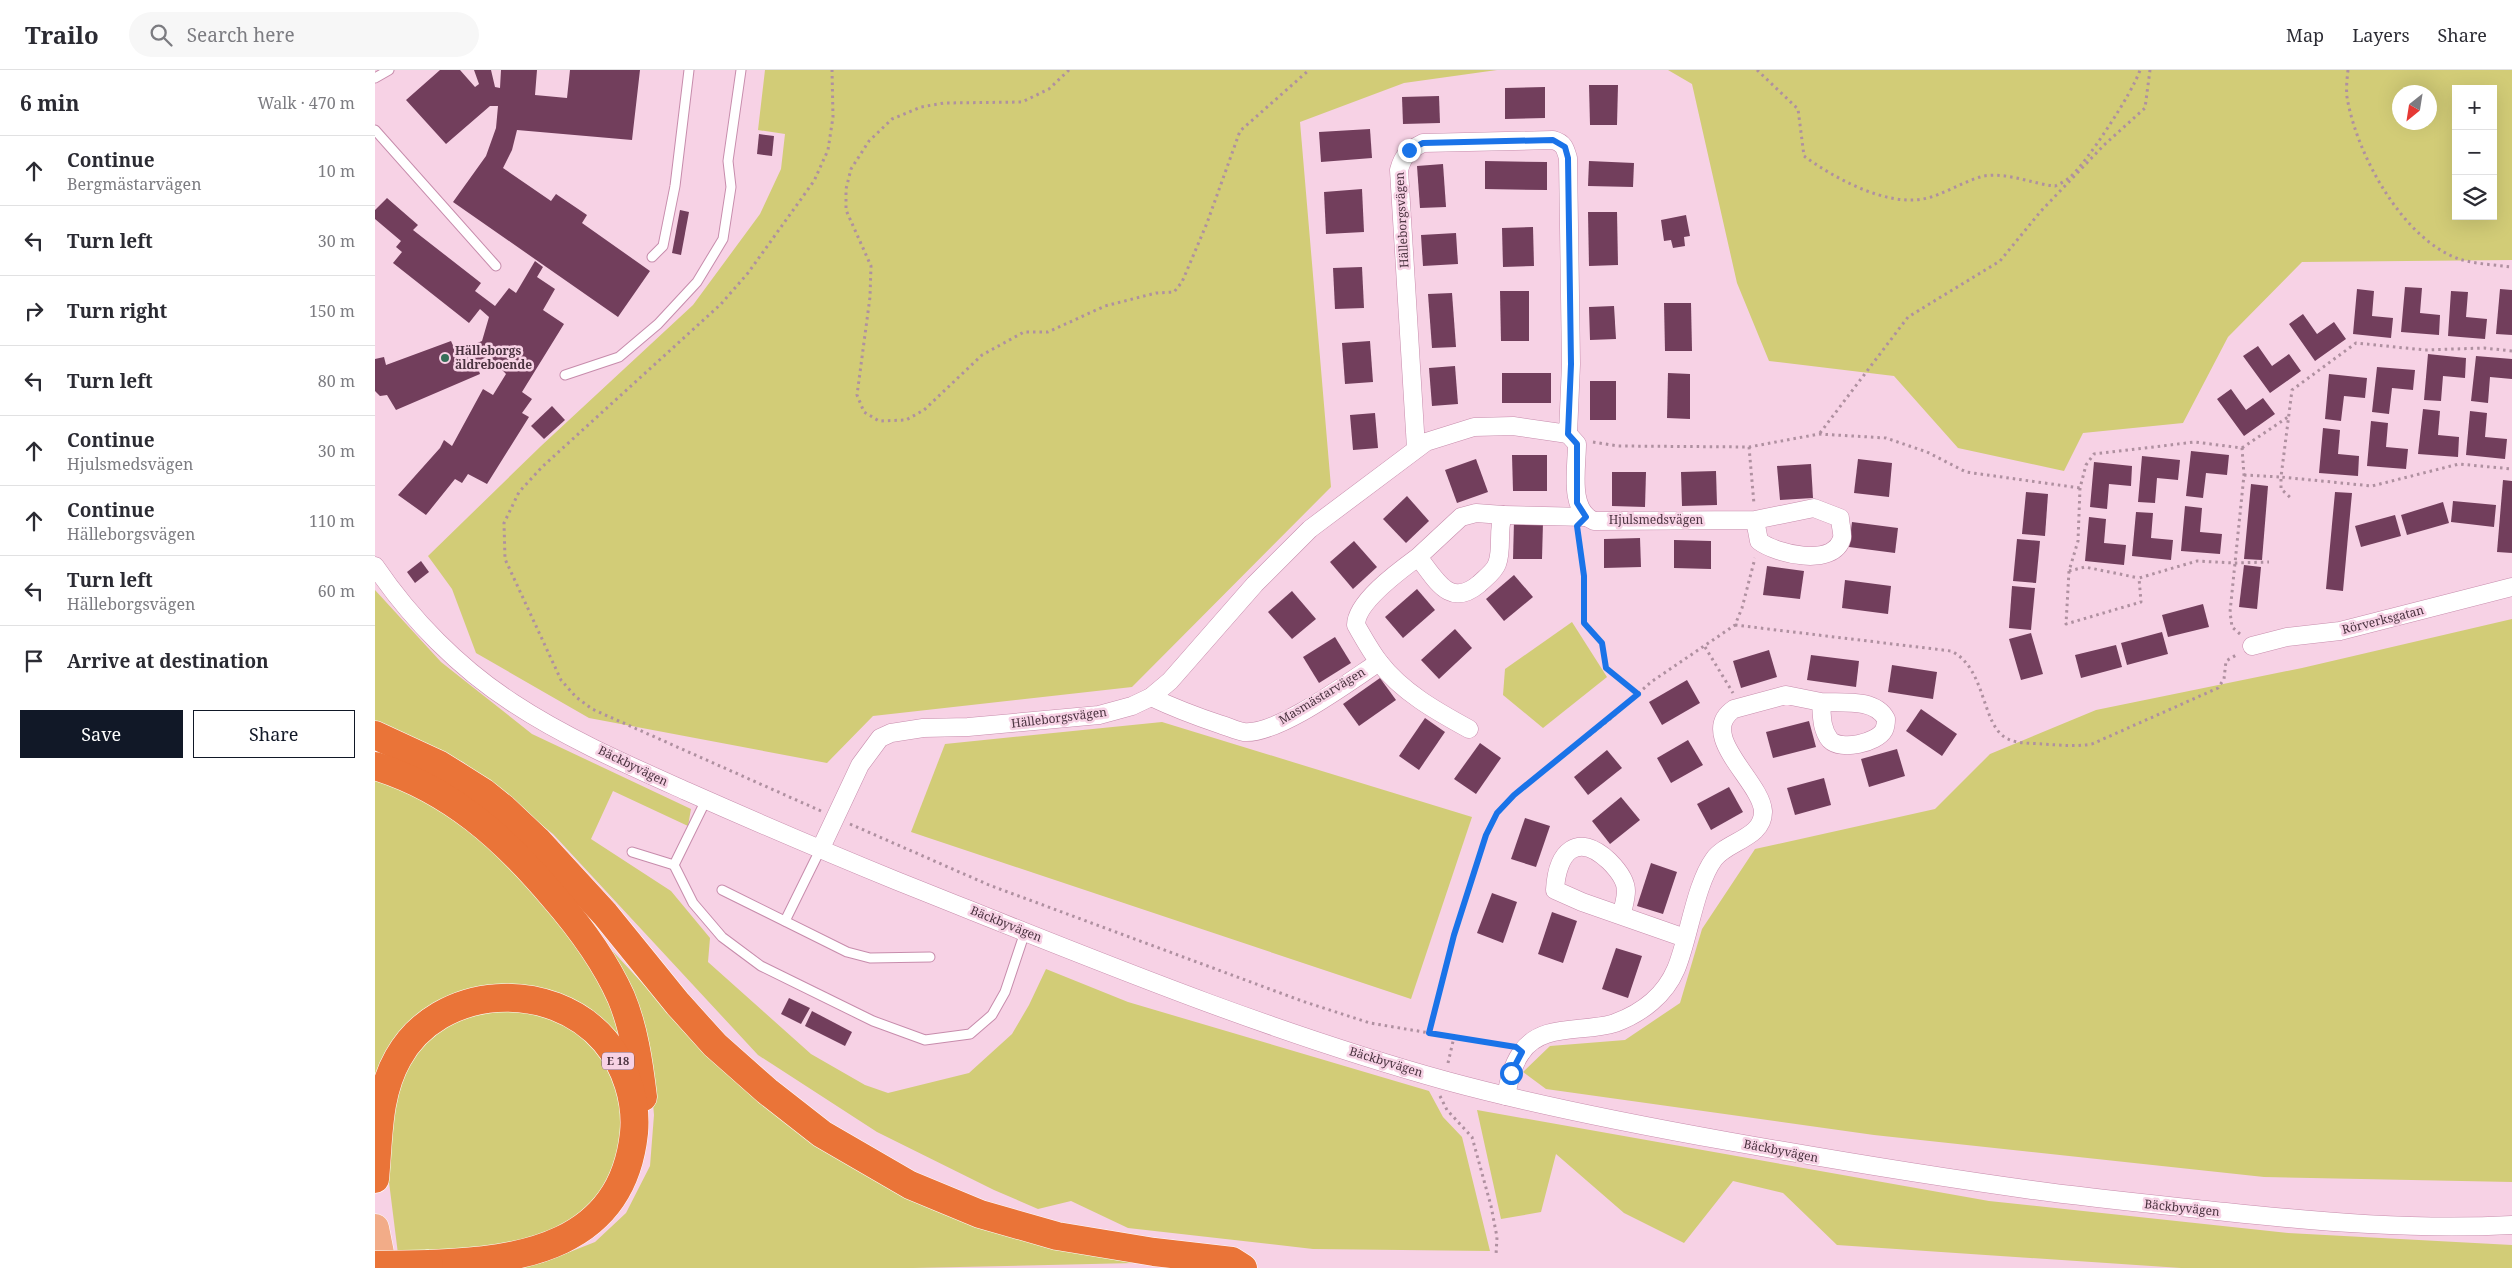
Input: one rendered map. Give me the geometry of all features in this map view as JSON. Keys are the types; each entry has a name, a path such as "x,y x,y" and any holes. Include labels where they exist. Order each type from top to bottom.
{"highway":[{"path":"375,735 414,751 455,774 503,808 537,841 605,914 678,1004 715,1044 767,1091 822,1134 910,1185 960,1207 1057,1236 1154,1252 1231,1261 1243,1268"},
{"name":"E 18","path":"375,766 415,781 442,795 493,832 528,867 591,942 612,978 629,1022 639,1060 644,1105 639,1152 621,1183 596,1216 561,1241 543,1249 502,1260 375,1265"},
{"name":"E 18","path":"375,1179 381,1107 387,1084 404,1048 423,1026 450,1009 475,1001 503,998 539,1001 564,1010 596,1032 611,1050 629,1085 634,1102 633,1143 621,1183"}],"main road":[{"path":"375,1228 383,1268"}],"street":[{"name":"Hälleborgsvägen","path":"820,850 860,765 880,738 891,733 923,728 968,727 1099,715 1132,706 1151,697 1170,681 1255,584 1310,529 1415,448 1426,442 1474,427 1513,426 1573,439 1568,158 1565,147 1553,140 1423,143 1409,150 1402,159 1399,170 1415,448"},
{"path":"1573,439 1577,503 1586,517"},
{"name":"Hjulsmedsvägen","path":"1586,517 1594,521 1755,520 1814,508 1827,511 1840,518 1842,538 1834,550 1827,555 1799,555 1769,548 1759,541"},
{"name":"Masmästarvägen","path":"1469,729 1416,698 1379,662 1356,625 1356,619 1363,605 1461,517 1476,513 1586,517"},
{"path":"1417,557 1445,589 1453,595 1463,594 1493,572 1497,565 1500,551 1499,527 1503,515"},
{"path":"1755,520 1759,541"},
{"name":"Bäckbyvägen","path":"375,566 394,594 437,640 513,703 637,769 820,850 1025,932 1280,1030 1444,1080 1588,1116 1915,1174 2097,1199 2358,1224 2456,1228 2512,1226"},
{"name":"Rörverksgatan","path":"2252,646 2287,637 2340,631 2512,587"},
{"name":"Masmästarvägen","path":"1151,697 1244,732 1255,731 1299,713 1379,662"},
{"path":"1507,1096 1511,1073 1522,1052 1541,1036 1615,1023 1642,1009 1656,999 1672,978 1681,958 1685,938 1708,868 1715,857 1723,850 1755,831 1761,824 1763,811 1757,795 1730,753 1722,731 1728,714 1741,707 1786,695 1821,702"},
{"path":"1622,914 1626,891 1623,879 1613,865 1595,849 1588,846 1577,845 1570,850 1558,869 1555,890 1582,902 1622,914 1685,938"}],"lane":[{"path":"375,78 389,70"},
{"path":"652,257 663,246 675,186 689,70"},
{"path":"565,375 619,357 659,324 697,282 723,239 731,187 729,161 741,70"},
{"path":"375,130 496,266"},
{"path":"674,865 706,800"},
{"path":"785,921 820,850"},
{"path":"632,852 674,865 693,902 722,937 761,966 873,1021 925,1040 970,1034 992,1015 1005,992 1025,932"},
{"path":"722,890 847,952 871,958 930,956"}],"path":[{"path":"832,70 833,117 828,150 814,181 748,273 721,304 542,467 519,492 504,523 505,559 561,680 576,697 592,709 989,885 1302,1001 1370,1023 1516,1047 1522,1052"},
{"path":"1069,70 1049,89 1022,102 944,103 921,107 892,119 869,141 851,169 846,189 846,210 871,266 870,297 857,395 864,412 879,421 906,420 925,410 981,355 1024,332 1048,332 1105,306 1156,294 1174,292 1182,282 1207,223 1240,130 1309,70"},
{"path":"1757,70 1798,109 1804,156 1828,174 1858,187 1897,198 1923,199 1985,176 2015,178 2055,186 2070,178 2091,152 2119,109 2140,70"},
{"path":"1819,434 1908,317 2000,261 2054,198 2104,145 2145,108 2150,70"},
{"path":"2348,70 2347,96 2360,145 2379,181 2406,219 2431,245 2459,259 2512,267"},
{"path":"2292,499 2281,489 2281,477 2292,390 2356,343 2425,350 2484,348 2512,351"},
{"path":"2139,578 2141,602 2066,624 2069,571 2078,541 2080,488 2086,465 2094,454 2195,442 2242,448 2289,416"},
{"path":"1573,439 1618,446 1749,447 1819,434 1886,438 1927,452 1966,472 2080,488"},
{"path":"1749,447 1755,520"},
{"path":"1735,625 1951,651 1963,658 1972,668 1997,728 2004,737 2016,742 2078,746 2092,744 2218,688 2224,678 2226,661 2252,646 2232,627 2229,612 2244,475 2242,448"},
{"path":"2244,475 2372,486 2459,464 2512,469"},
{"path":"1586,517 1577,526 1584,576 1584,623 1602,643 1606,668 1638,694"},
{"path":"1429,1033 1454,935 1486,835 1497,813 1514,795 1659,676 1705,647 1735,625 1748,589 1759,541"},
{"path":"2069,571 2085,567 2139,578 2197,560 2235,563 2269,562"},
{"path":"1705,647 1741,707"},
{"path":"1455,1037 1440,1095 1442,1103 1472,1137 1491,1206 1497,1237 1496,1255"}],"shaded area":[{"path":"765,70 1497,70 1404,83 1300,122 1331,487 1132,687 873,716 827,763 589,718 476,653 452,589 428,556 541,446 693,305 760,214 781,169 785,134 758,130"},
{"path":"1668,70 2512,70 2512,260 2302,262 2228,337 2183,423 2083,433 2064,471 1958,448 1894,376 1769,361 1737,283 1692,84"},
{"path":"375,590 441,662 532,734 691,809 688,826 613,791 591,839 671,891 710,938 708,962 811,1054 865,1085 888,1093 969,1073 1012,1034 1029,1005 1046,969 1128,1002 1429,1091 1443,1117 1462,1137 1490,1251 1313,1249 1128,1228 1071,1201 1038,1209 994,1190 877,1132 758,1055 553,834 463,762 375,721"},
{"path":"2512,619 2512,1182 2264,1177 1874,1135 1546,1089 1523,1072 1550,1046 1625,1040 1680,1003 1702,929 1755,849 1935,809 1990,754 2096,710 2302,668"},
{"path":"1572,622 1607,677 1543,728 1503,695 1505,669"},
{"path":"1162,722 1472,817 1411,999 911,832 945,744"},
{"path":"375,775 434,800 530,882 602,978 624,1036 620,1041 583,1007 539,988 498,984 455,993 421,1013 375,1087"},
{"path":"596,933 666,1009 811,1138 1135,1263 913,1268 508,1268 542,1263 595,1242 626,1213 650,1166 654,1115 649,1057"},
{"path":"492,1007 538,1011 572,1025 602,1054 618,1087 624,1119 610,1185 561,1229 522,1246 398,1254 387,1166 396,1086 413,1054 434,1031"},
{"path":"1477,1110 1989,1201 2288,1233 2512,1245 2512,1268 2181,1268 1837,1245 1783,1193 1733,1181 1684,1243 1624,1213 1556,1154 1541,1212 1501,1219"}],"building":[{"path":"440,70 460,70 475,87 479,84 474,70 491,70 495,87 500,88 501,70 537,70 535,95 567,98 570,70 640,70 632,140 517,130 512,150 503,168 551,201 556,194 587,215 582,223 650,271 618,317 453,202 486,156 496,128 498,106 490,106 446,144 406,100"},
{"path":"1589,85 1618,85 1617,125 1590,125"},
{"path":"1545,87 1545,118 1505,119 1505,88"},
{"path":"1439,96 1440,123 1403,124 1402,97"},
{"path":"1370,129 1372,158 1321,162 1319,132"},
{"path":"759,134 774,136 772,156 757,154"},
{"path":"1485,161 1547,162 1547,190 1485,189"},
{"path":"1589,161 1634,163 1633,187 1588,186"},
{"path":"1443,164 1446,207 1420,208 1417,166"},
{"path":"1362,189 1364,232 1326,234 1324,192"},
{"name":"Hälleborgs äldreboende","path":"387,198 418,225 413,230 481,283 475,291 495,306 509,288 516,293 535,261 543,267 537,277 555,289 543,310 564,324 522,392 532,399 522,413 529,417 487,484 468,474 462,483 455,479 426,515 398,495 440,448 444,440 452,446 483,389 493,395 506,374 489,356 476,362 480,374 396,410 387,395 380,396 375,391 375,359 384,357 386,365 451,341 456,352 482,341 489,317 480,309 469,323 393,263 402,252 396,247 401,241 375,219 375,210"},
{"path":"680,210 689,212 681,255 672,253"},
{"path":"1588,212 1617,212 1618,265 1589,266"},
{"path":"1686,215 1690,236 1684,237 1685,246 1673,248 1671,240 1664,241 1661,220"},
{"path":"1533,227 1534,266 1503,267 1502,228"},
{"path":"1456,233 1458,264 1423,266 1421,235"},
{"path":"1362,267 1364,308 1335,309 1333,268"},
{"path":"2405,287 2422,288 2420,313 2440,315 2439,335 2401,332"},
{"path":"2357,289 2374,291 2372,316 2393,318 2391,338 2353,334"},
{"path":"2500,289 2512,290 2512,335 2496,334"},
{"path":"1500,291 1529,291 1529,341 1501,341"},
{"path":"2451,291 2468,292 2466,317 2487,319 2485,339 2448,336"},
{"path":"1452,293 1456,347 1432,348 1428,294"},
{"path":"1664,303 1691,303 1692,351 1665,351"},
{"path":"1614,306 1616,339 1590,340 1589,307"},
{"path":"2303,314 2317,334 2334,322 2346,339 2315,361 2289,324"},
{"path":"1370,341 1373,382 1345,384 1342,343"},
{"path":"2258,346 2272,366 2289,354 2301,371 2270,393 2243,356"},
{"path":"2428,354 2466,358 2465,378 2443,376 2441,401 2424,400"},
{"path":"2476,356 2512,359 2512,379 2490,377 2488,403 2471,401"},
{"path":"1455,366 1458,404 1432,406 1429,368"},
{"path":"2377,367 2415,370 2413,390 2392,388 2389,414 2372,412"},
{"path":"1502,373 1551,373 1551,403 1502,403"},
{"path":"1668,373 1690,374 1690,419 1667,418"},
{"path":"2329,374 2367,378 2365,398 2344,396 2341,421 2325,419"},
{"path":"1590,381 1616,381 1616,420 1590,420"},
{"path":"2231,389 2246,410 2263,398 2275,414 2244,436 2217,399"},
{"path":"552,406 565,420 544,439 531,426"},
{"path":"2423,409 2440,411 2438,435 2459,437 2458,457 2418,454"},
{"path":"2470,411 2487,413 2485,437 2507,439 2505,459 2466,455"},
{"path":"1375,413 1378,448 1353,450 1350,415"},
{"path":"2371,421 2388,423 2386,447 2408,449 2406,469 2367,466"},
{"path":"2323,428 2340,430 2338,454 2359,456 2358,476 2319,473"},
{"path":"2191,451 2229,455 2227,475 2206,473 2203,498 2186,496"},
{"path":"1512,455 1547,455 1547,491 1513,491"},
{"path":"2142,456 2180,460 2178,480 2157,478 2155,503 2138,502"},
{"path":"1476,459 1488,492 1457,503 1445,470"},
{"path":"1858,459 1892,463 1889,497 1854,493"},
{"path":"2094,462 2132,466 2131,486 2109,484 2107,509 2090,507"},
{"path":"1811,464 1813,498 1780,500 1777,466"},
{"path":"1716,471 1717,505 1682,506 1681,472"},
{"path":"1612,472 1646,472 1645,507 1612,506"},
{"path":"2503,480 2512,481 2512,553 2497,552"},
{"path":"2251,484 2268,486 2262,560 2244,559"},
{"path":"2026,492 2048,494 2045,536 2022,534"},
{"path":"2335,492 2352,493 2343,591 2326,589"},
{"path":"1407,496 1429,521 1406,543 1383,519"},
{"path":"2453,501 2496,505 2494,527 2451,522"},
{"path":"2443,502 2449,523 2407,535 2401,515"},
{"path":"2185,506 2202,508 2200,532 2222,534 2220,554 2181,551"},
{"path":"2136,512 2153,513 2151,538 2173,540 2171,560 2132,556"},
{"path":"2395,515 2401,536 2361,547 2355,526"},
{"path":"2089,517 2106,519 2104,543 2126,545 2124,565 2085,561"},
{"path":"1514,521 1543,522 1542,559 1513,559"},
{"path":"1852,522 1898,528 1895,553 1849,547"},
{"path":"1640,538 1641,567 1604,568 1604,539"},
{"path":"2017,539 2040,541 2036,583 2013,581"},
{"path":"1674,540 1711,541 1711,569 1674,568"},
{"path":"1354,541 1377,567 1353,589 1330,562"},
{"path":"421,561 429,572 415,583 407,572"},
{"path":"2244,565 2261,567 2257,609 2239,607"},
{"path":"1767,566 1804,571 1800,599 1763,595"},
{"path":"1514,575 1533,597 1504,621 1486,599"},
{"path":"1845,580 1891,586 1888,614 1842,608"},
{"path":"2012,586 2035,588 2031,630 2009,628"},
{"path":"1417,589 1435,610 1403,638 1385,617"},
{"path":"1292,591 1316,619 1292,639 1268,612"},
{"path":"2203,604 2209,627 2168,637 2162,615"},
{"path":"1455,629 1472,648 1439,679 1421,660"},
{"path":"2162,632 2168,654 2127,665 2121,643"},
{"path":"2031,633 2043,674 2021,680 2009,639"},
{"path":"1335,637 1351,663 1319,683 1303,657"},
{"path":"2116,645 2122,667 2081,678 2075,655"},
{"path":"1769,650 1777,677 1741,688 1733,661"},
{"path":"1811,655 1859,661 1856,687 1807,680"},
{"path":"1892,665 1937,672 1933,699 1888,692"},
{"path":"1380,678 1396,700 1359,726 1343,704"},
{"path":"1687,680 1700,703 1662,725 1649,702"},
{"path":"1921,709 1957,734 1942,756 1906,731"},
{"path":"1425,718 1445,732 1419,770 1399,756"},
{"path":"1809,721 1816,747 1773,758 1766,732"},
{"path":"1688,740 1703,765 1671,783 1657,758"},
{"path":"1480,743 1501,758 1476,794 1454,779"},
{"path":"1897,749 1905,776 1869,787 1861,759"},
{"path":"1607,750 1622,768 1588,795 1574,777"},
{"path":"1824,778 1831,805 1795,815 1787,788"},
{"path":"1729,787 1743,812 1711,830 1697,804"},
{"path":"1621,797 1640,820 1610,844 1592,821"},
{"path":"1525,818 1550,826 1536,867 1511,859"},
{"path":"1651,863 1677,872 1663,914 1637,906"},
{"path":"1492,893 1517,902 1503,943 1477,933"},
{"path":"1552,912 1577,921 1563,963 1538,954"},
{"path":"1616,948 1642,956 1628,998 1602,989"},
{"path":"789,998 810,1008 801,1024 781,1014"},
{"path":"812,1011 852,1032 845,1046 805,1026"}],"place":[{"name":"Hälleborgs äldreboende","path":"445,358"}],"route":[{"path":"1409,150 1423,143 1553,140 1561,142 1565,147 1568,158 1567,234 1571,364 1568,434 1577,444 1577,503 1586,517 1577,526 1584,576 1584,623 1602,643 1606,668 1638,694 1610,719 1514,795 1497,813 1486,835 1454,935 1429,1033 1516,1047 1522,1052 1511,1073"}]}
